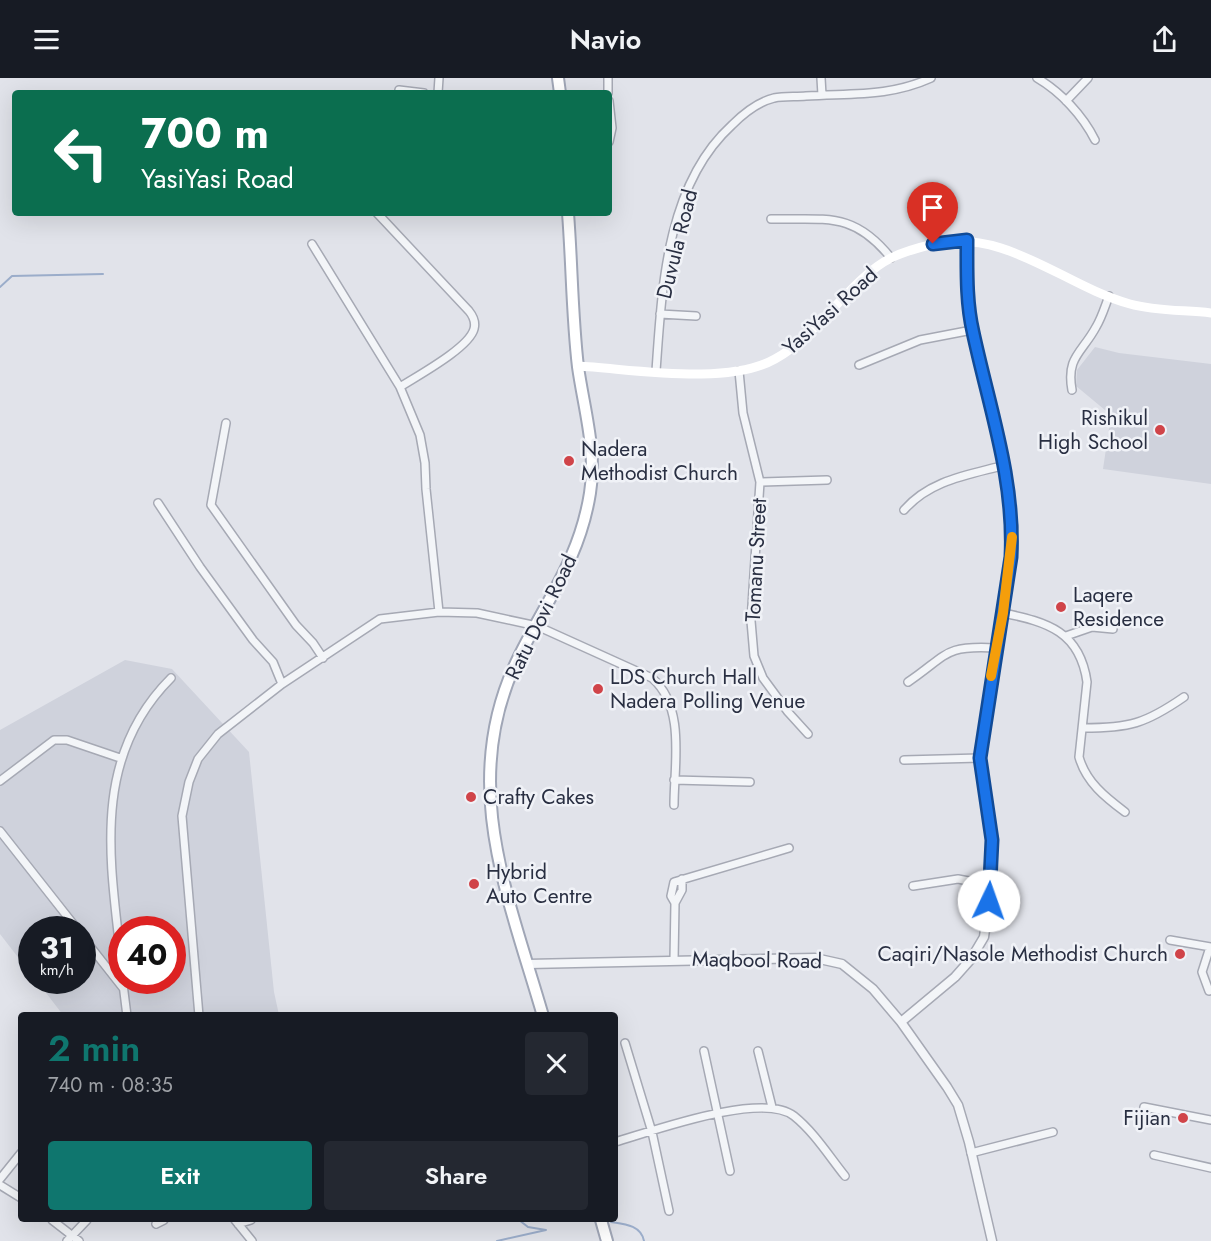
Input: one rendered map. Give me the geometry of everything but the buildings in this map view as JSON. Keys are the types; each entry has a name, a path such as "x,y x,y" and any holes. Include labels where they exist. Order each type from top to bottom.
{"main road":[{"name":"Ratu Dovi Road","path":"542,1012 494,842 489,773 491,744 501,702 514,667 570,563 581,534 590,492 591,440 578,366 568,216"},
{"name":"YasiYasi Road","path":"578,366 698,375 739,370 773,361 795,346 866,277 891,258 933,244 967,240 987,243 1012,252 1131,304 1211,313"},
{"path":"602,1222 607,1241"}],"street":[{"path":"821,78 822,95"},
{"name":"Duvula Road","path":"656,371 665,275 686,191 701,162 720,135 748,110 774,98 892,92 931,78"},
{"path":"1037,78 1066,101 1088,126 1095,140"},
{"path":"1066,101 1088,78"},
{"path":"380,216 470,311 475,321 474,330 462,345 400,387"},
{"path":"771,219 850,222 879,243 891,258"},
{"path":"901,1022 955,977 971,959 984,937 990,885 992,840 980,758 1003,613 1012,527 1005,465 972,330 968,302 967,240"},
{"path":"312,244 400,387 420,435 425,463 439,612"},
{"path":"1072,390 1070,368 1078,352 1095,330 1109,296"},
{"path":"660,314 696,316"},
{"path":"859,364 920,340 972,330"},
{"name":"Tomanu Street","path":"739,370 743,414 760,482 751,621 754,656 763,678 788,712 808,734"},
{"path":"226,423 211,505 296,625 323,658"},
{"path":"904,510 913,500 937,484 1005,465"},
{"path":"760,482 826,480"},
{"path":"158,503 213,585 253,640 273,662 282,684"},
{"path":"199,1012 182,816 189,782 198,759 218,734 282,684 323,658 358,631 380,619 439,612 477,614 537,626 644,673 662,686 673,712 674,805"},
{"path":"1003,613 1047,623 1066,636 1075,647 1085,670 1087,682 1079,757 1086,776 1125,812"},
{"path":"1066,636 1092,627 1113,629"},
{"path":"908,682 950,650 996,648"},
{"path":"117,916 110,854 111,805 120,758 150,699 171,678"},
{"path":"1083,728 1131,726 1149,719 1184,697"},
{"path":"0,781 54,740 67,740 120,758"},
{"path":"904,760 980,758"},
{"path":"674,780 750,782"},
{"path":"0,831 67,916"},
{"path":"675,903 671,896 672,884 682,879 789,848"},
{"path":"674,960 675,903 682,890 682,879"},
{"path":"913,886 958,879 990,885"},
{"path":"1170,940 1211,947 1202,972 1209,991"},
{"path":"96,952 108,966"},
{"name":"Maqbool Road","path":"528,964 815,958 829,960 859,975 901,1022 958,1105 992,1241"},
{"path":"124,994 126,1012"},
{"path":"625,1043 652,1131 669,1211"},
{"path":"704,1051 730,1171"},
{"path":"758,1052 772,1107"},
{"path":"618,1141 719,1114 756,1107 772,1107 794,1116 845,1176"},
{"path":"1143,1107 1211,1120"},
{"path":"971,1153 1053,1132"},
{"path":"1154,1155 1211,1167"},
{"path":"0,1179 18,1158"},
{"path":"0,1185 18,1196"},
{"path":"54,1222 73,1239 86,1222"},
{"path":"156,1224 160,1222"},
{"path":"236,1222 252,1241"}],"shaded area":[{"name":"Rishikul High School","path":"1095,347 1119,353 1211,364 1211,484 1103,469 1111,415 1076,386 1077,370"},
{"path":"125,660 172,669 249,752 274,992 278,1012 61,1012 47,994 96,994 96,916 18,916 18,957 0,934 0,730"}],"waterway":[{"path":"0,287 12,276 103,274"},
{"path":"497,1241 546,1230 528,1227 522,1222"},
{"path":"611,1222 636,1228 644,1241"}],"slow traffic":[{"path":"991,676 1003,613 1012,537"}],"place":[{"name":"Rishikul High School","path":"1160,430"},
{"name":"Nadera Methodist Church","path":"569,461"},
{"name":"Laqere Residence","path":"1061,607"},
{"name":"LDS Church Hall Nadera Polling Venue","path":"598,689"},
{"name":"Crafty Cakes","path":"471,797"},
{"name":"Hybrid Auto Centre","path":"474,884"},
{"name":"Caqiri/Nasole Methodist Church","path":"1180,954"},
{"name":"Fijian","path":"1183,1118"}],"route":[{"path":"933,244 967,240 968,302 972,330 1010,494 1011,557 980,758 992,840 989,901"}]}
